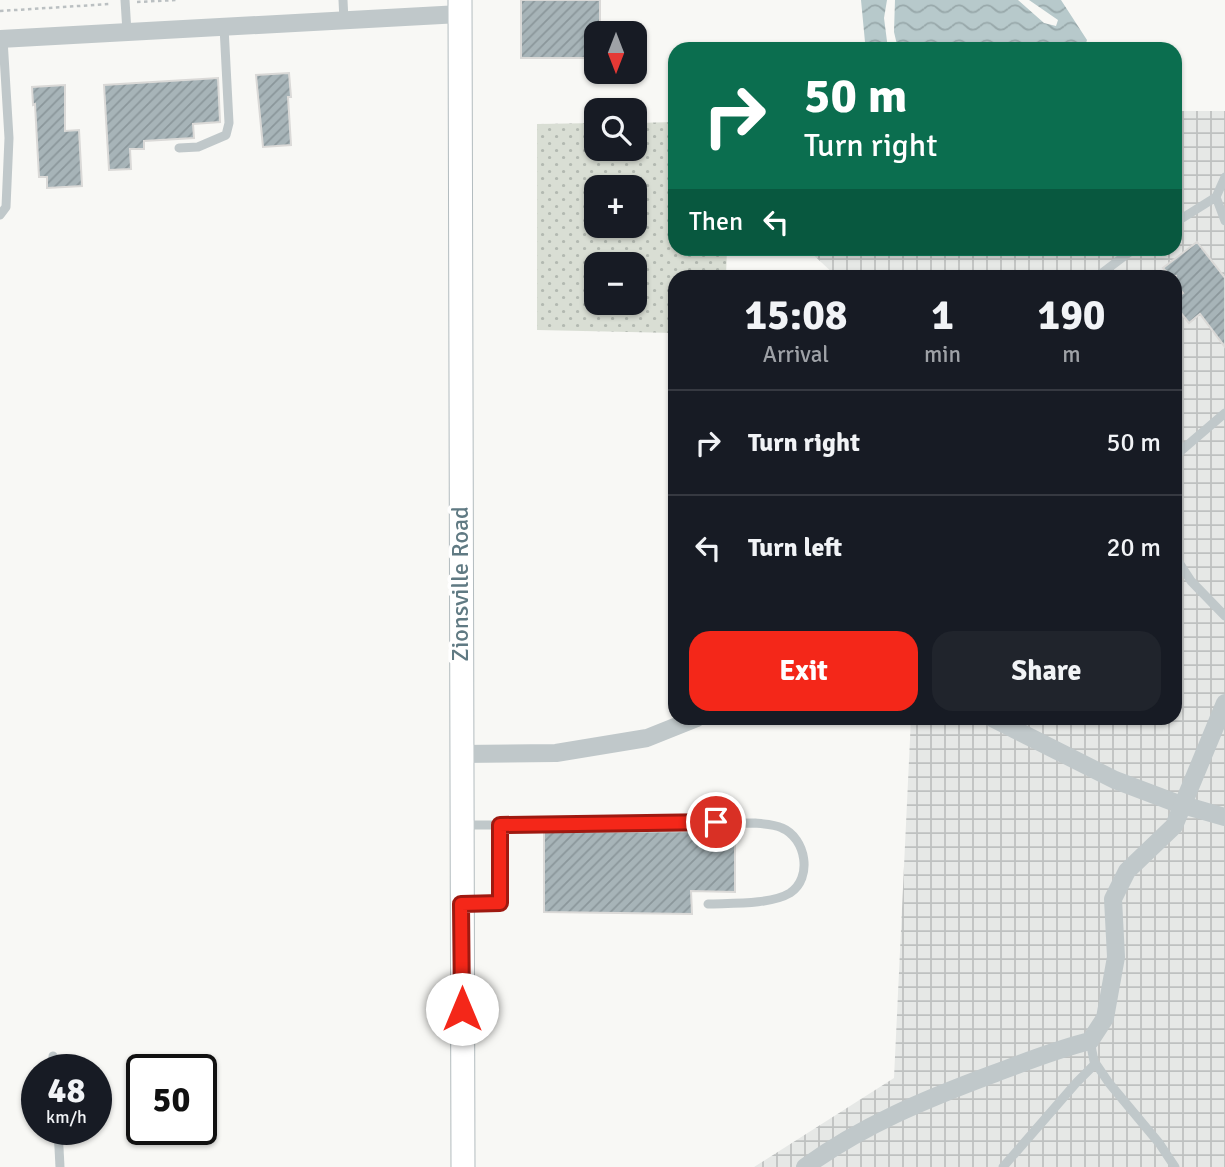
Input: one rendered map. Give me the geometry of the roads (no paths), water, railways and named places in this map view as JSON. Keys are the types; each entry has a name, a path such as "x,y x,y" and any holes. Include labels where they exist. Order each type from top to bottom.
{"main road":[{"name":"Zionsville Road","path":"460,7 463,1167"}],"street":[{"path":"1,39 344,21 460,7"},
{"path":"805,1167 832,1147 922,1100 1064,1047 1090,1041 1105,1017 1115,957 1113,899 1127,872 1174,827 1225,704"},
{"path":"460,754 556,753 647,738 679,725"},
{"path":"1006,725 1115,780 1225,817"}],"lane":[{"path":"125,0 127,32"},
{"path":"343,0 344,21"},
{"path":"179,148 198,147 226,135 229,123 225,27"},
{"path":"0,215 6,207 9,138 1,39"},
{"path":"1182,218 1216,197 1225,177"},
{"path":"1216,197 1225,221"},
{"path":"1106,270 1125,256"},
{"path":"1182,450 1225,412"},
{"path":"1182,568 1191,582 1225,616"},
{"path":"461,825 755,823 782,828 793,835 804,858 799,884 791,892 776,898 708,904"},
{"path":"461,904 500,903 500,825"},
{"path":"1090,1041 1096,1064 1175,1167"},
{"path":"1003,1167 1096,1064"},
{"path":"59,1145 60,1167"}],"water":[{"path":"861,0 887,0 884,18 887,42 865,42"},
{"path":"895,0 1018,0 1044,23 1056,26 1058,20 1029,0 1061,0 1087,40 896,42"}]}
